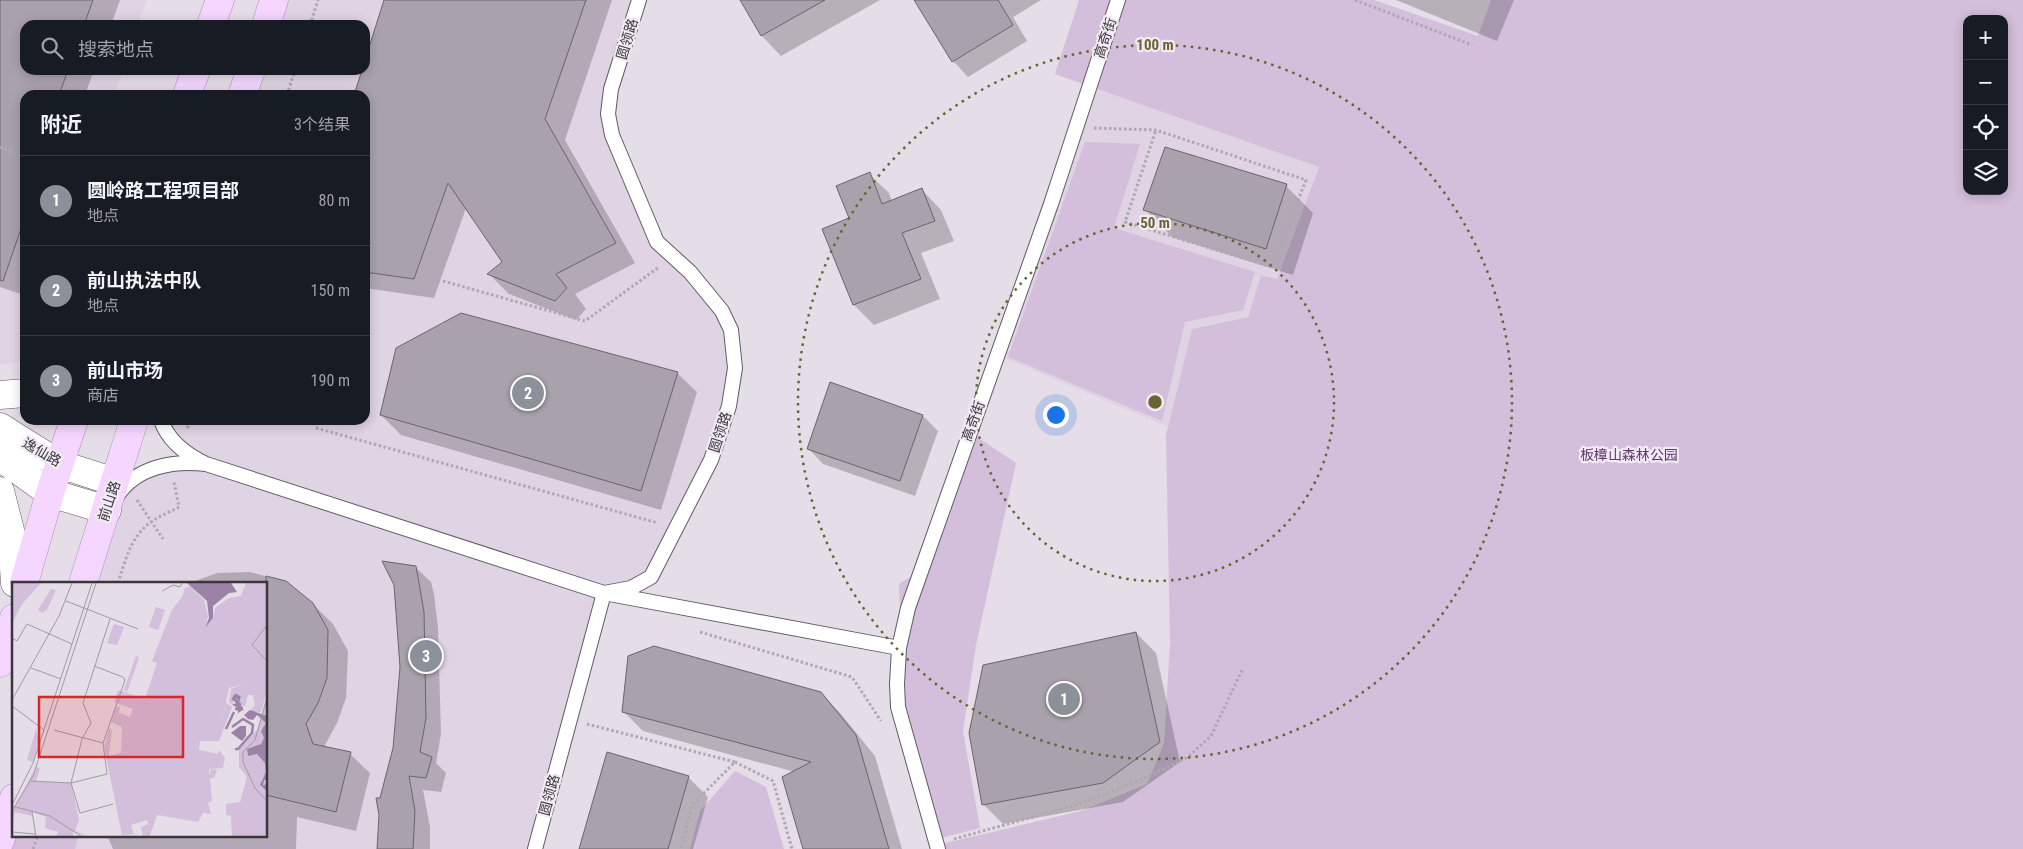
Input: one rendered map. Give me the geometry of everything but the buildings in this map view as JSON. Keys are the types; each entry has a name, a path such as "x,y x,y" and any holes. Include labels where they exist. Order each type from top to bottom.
{"main road":[{"path":"214,20 220,0"},
{"path":"268,20 274,0"},
{"path":"189,90 194,75"},
{"path":"244,90 249,75"},
{"path":"0,395 20,393"},
{"path":"24,582 72,425"},
{"name":"前山路","path":"83,582 104,519 122,483 133,425"},
{"name":"逸仙路","path":"0,427 59,464 122,483"},
{"name":"逸仙路","path":"0,456 50,493 104,519"},
{"path":"0,491 12,538 15,582"},
{"path":"0,663 12,624"},
{"path":"0,841 12,804"}],"lane":[{"name":"圆领路","path":"535,849 604,594 630,588 651,577 678,528 711,460 729,406 736,368 731,330 722,311 690,272 657,242 612,135 608,114 611,89 639,0"},
{"name":"高奇街","path":"937,847 898,707 899,648 908,608 931,538 1051,204 1118,0"},
{"path":"164,425 177,444 195,459 206,464 604,594 899,648"},
{"path":"122,483 150,470 170,464 206,464"}],"path":[{"path":"312,20 318,0"},
{"path":"1355,0 1472,45"},
{"path":"289,90 293,75"},
{"path":"1076,128 1156,130 1306,180 1272,267 1125,222 1156,130"},
{"path":"0,147 20,154"},
{"path":"443,281 585,321 673,257"},
{"path":"177,444 189,425"},
{"path":"316,428 678,528"},
{"path":"118,582 126,556 136,538 150,522 179,507 170,464"},
{"path":"122,483 163,539"},
{"path":"692,630 852,677 882,723 908,743"},
{"path":"937,847 1079,804 1144,779 1188,757 1211,736 1242,668"},
{"path":"569,719 735,762 773,781 792,849"},
{"path":"681,849 692,806 735,762"},
{"path":"33,849 38,836"}],"shaded area":[{"path":"0,0 147,0 140,20 20,20 20,75 121,75 116,90 20,90 20,361 0,365"},
{"path":"274,0 639,0 608,114 657,242 731,331 728,406 651,577 604,593 535,849 0,849 13,836 268,836 268,582 83,582 101,528 138,477 193,463 166,425 370,425 370,90 245,90 249,75 370,75 370,20 268,20","holes":["629,289 585,322 526,305 585,321"]},
{"path":"1090,86 1319,167 1276,279 1261,275 1247,317 1192,329 1168,427 997,355"}],"green space":[{"name":"板樟山森林公园","path":"1079,0 1374,0 1478,36 1491,0 2023,0 2023,849 938,849 937,845 1081,811 1147,784 1164,743 1170,643 1166,435 1192,329 1248,317 1261,275 1277,279 1319,167 1055,74"},
{"path":"1085,142 1140,144 1114,228 1255,272 1243,310 1185,322 1162,421 1008,357"},
{"path":"974,435 1016,463 976,645 963,731 980,828 941,838 904,707 899,584 927,567"},
{"path":"735,771 766,787 784,849 690,849 700,811"},
{"path":"13,836 79,836 75,849 6,849"}],"place":[{"name":"前山执法中队","path":"528,393"},
{"name":"前山市场","path":"426,656"},
{"name":"圆岭路工程项目部","path":"1064,699"}]}
